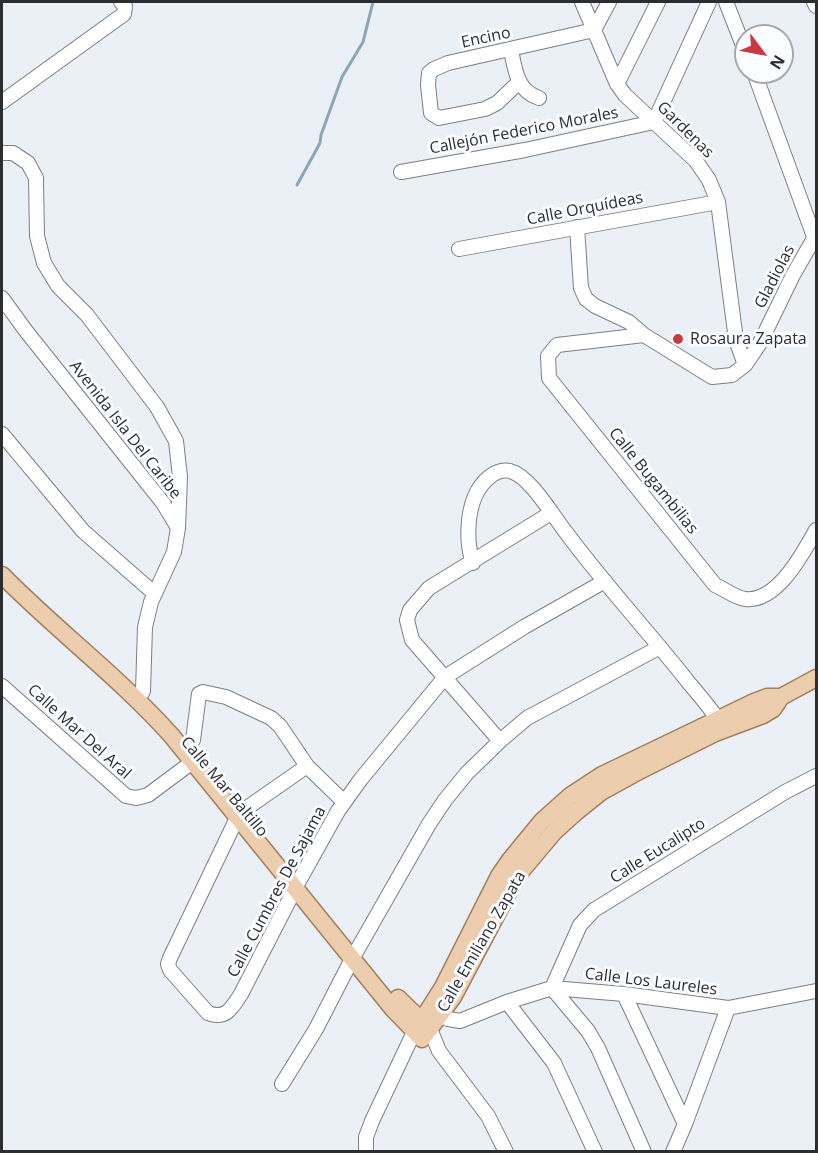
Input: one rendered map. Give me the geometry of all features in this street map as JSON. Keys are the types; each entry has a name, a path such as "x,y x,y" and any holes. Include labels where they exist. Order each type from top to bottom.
{"main road":[{"name":"Calle Mar Baltillo","path":"3,569 27,600 140,695 355,954 426,1025"},
{"name":"Calle Emiliano Zapata","path":"426,1025 467,973 517,876 554,832 601,792 721,724 764,715 773,709 781,698 816,678"}],"street":[{"path":"2,102 124,14 125,6 122,2"},
{"name":"Gardenas","path":"582,2 617,84 625,95 696,161 709,180 718,202 736,340 745,365"},
{"path":"594,30 609,2"},
{"path":"617,84 658,2"},
{"path":"654,122 709,2"},
{"path":"726,2 735,24"},
{"path":"814,2 816,6"},
{"name":"Encino","path":"519,82 496,103 485,109 439,118 433,116 430,110 428,79 434,69 448,63 594,30"},
{"path":"511,50 519,82 525,91 539,98"},
{"path":"758,84 816,238"},
{"name":"Callejón Federico Morales","path":"401,172 525,150 654,122"},
{"path":"2,153 13,153 28,163 36,178 37,236 44,263 58,286 87,315 157,407 176,441 180,477 178,528 174,552 155,594 146,627 140,695"},
{"name":"Calle Orquídeas","path":"459,249 718,202"},
{"path":"578,227 581,288 586,299 595,306 629,322 644,335 712,377 732,375 745,365"},
{"name":"Gladiolas","path":"745,365 760,344 793,275 816,238"},
{"name":"Avenida Isla Del Caribe","path":"3,303 163,503 178,528"},
{"name":"Calle Bugambilias","path":"644,335 557,345 548,356 549,378 716,585 743,600 759,599 786,578 811,550"},
{"path":"2,435 82,531 155,594"},
{"path":"473,563 469,550 470,522 474,499 481,485 490,476 500,472 509,471 518,475 532,487 721,724"},
{"path":"500,741 412,640 407,620 410,610 429,588 551,513"},
{"path":"811,550 816,530"},
{"name":"Calle Cumbres De Sajama","path":"240,814 168,964 170,970 208,1013 216,1016 223,1016 242,994 297,884 344,802 360,779 445,677 524,627 605,581"},
{"path":"282,1084 316,1029 355,954 445,800 467,773 527,718 660,646"},
{"name":"Calle Mar Del Aral","path":"2,686 126,796 136,798 148,795 191,754"},
{"path":"191,754 197,698 203,692 226,697 271,718 280,726 307,766 344,802"},
{"path":"240,814 307,766"},
{"name":"Calle Eucalipto","path":"552,988 580,925 594,910 785,792 816,776"},
{"path":"366,1151 366,1137 372,1120 407,1050 426,1025 460,1021 507,1002 552,988 588,1031 598,1048 644,1152"},
{"name":"Calle Los Laureles","path":"552,988 624,994 728,1008 816,991"},
{"path":"624,994 685,1124"},
{"path":"507,1002 554,1063 595,1152"},
{"path":"673,1152 728,1008"},
{"path":"426,1025 439,1051 488,1116 506,1152"}],"waterway":[{"path":"297,185 320,143 342,77 363,42 373,2"}],"place":[{"name":"Rosaura Zapata","path":"678,339"}]}
